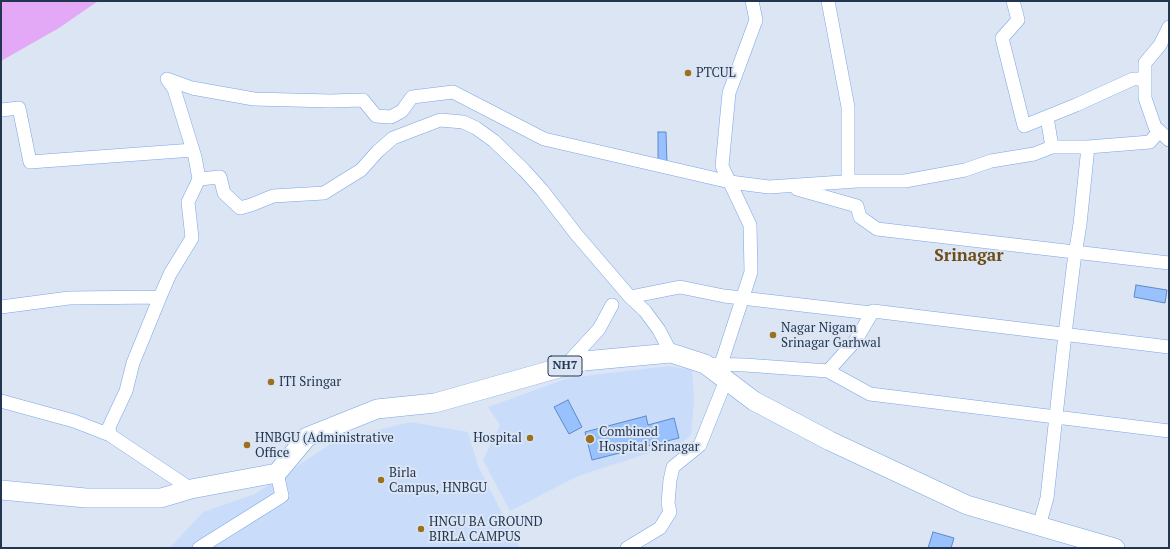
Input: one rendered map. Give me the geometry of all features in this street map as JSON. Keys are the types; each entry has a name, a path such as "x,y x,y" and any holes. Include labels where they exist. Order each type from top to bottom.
{"highway":[{"name":"NH7","path":"277,473 307,437 377,409 435,403 584,361 671,353 717,369 754,401 788,420 952,499 967,505 1115,548"},
{"path":"1,490 86,498 161,498 191,489 277,473"}],"street":[{"path":"627,548 660,528 670,512 668,503 673,467 700,445 717,369 752,272 750,225 722,166 729,93 756,20 752,1"},
{"path":"828,1 848,107 848,182"},
{"path":"1013,1 1018,20 1002,38 1024,126 1133,79 1145,79"},
{"path":"1169,27 1160,45 1145,63 1145,98 1155,128 1169,140"},
{"path":"110,435 109,427 126,391 133,364 160,297 170,274 192,238 188,202 199,178 193,150 174,89 167,78 192,88 254,99 330,101 363,100 376,116 391,117 402,111 412,96 453,92 544,140 730,182 769,187 848,182 905,181 965,170 991,160 1034,154 1052,147 1088,147 1150,142 1159,131"},
{"path":"1,110 19,108 30,162 193,150"},
{"path":"1047,117 1052,147"},
{"path":"199,178 220,177 224,193 240,208 274,196 324,193 361,170 378,151 393,138 440,120 463,122 488,136 524,170 630,297 645,311 659,330 671,353"},
{"path":"1039,526 1047,498 1088,147"},
{"path":"787,186 857,206 860,216 877,228 1169,263"},
{"path":"630,297 680,287 743,298 871,313 873,311 1169,347"},
{"path":"1,307 69,298 160,297"},
{"path":"564,366 599,329 612,304"},
{"path":"828,372 856,340 871,313"},
{"path":"717,369 745,365 828,372 870,394 1169,431"},
{"path":"1,401 74,422 110,435 191,489"},
{"path":"199,548 282,496 277,473"}],"shaded area":[{"path":"1,1 98,1 59,28 1,61"},
{"name":"Combined Hospital Srinagar","path":"669,366 692,370 694,401 691,435 683,442 578,476 510,511 483,460 500,425 488,407 568,378"},
{"name":"Birla Campus, HNBGU","path":"410,422 468,432 478,466 520,548 170,548 203,512 255,494 335,441"}],"building":[{"path":"658,132 666,132 667,164 658,163"},
{"path":"1136,285 1167,290 1165,303 1134,297"},
{"path":"568,400 582,427 569,434 554,407"},
{"path":"646,416 648,425 674,418 679,438 592,460 585,432"},
{"path":"933,532 954,538 951,548 928,548"}],"place":[{"name":"PTCUL","path":"688,73"},
{"name":"Nagar Nigam Srinagar Garhwal","path":"773,335"},
{"name":"ITI Sringar","path":"271,382"},
{"name":"Hospital","path":"530,438"},
{"name":"Combined Hospital Srinagar","path":"590,439"},
{"name":"HNBGU (Administrative Office","path":"247,445"},
{"name":"Birla Campus, HNBGU","path":"381,480"},
{"name":"HNGU BA GROUND BIRLA CAMPUS","path":"421,529"}],"district":[{"name":"Srinagar","path":"969,256"}]}
